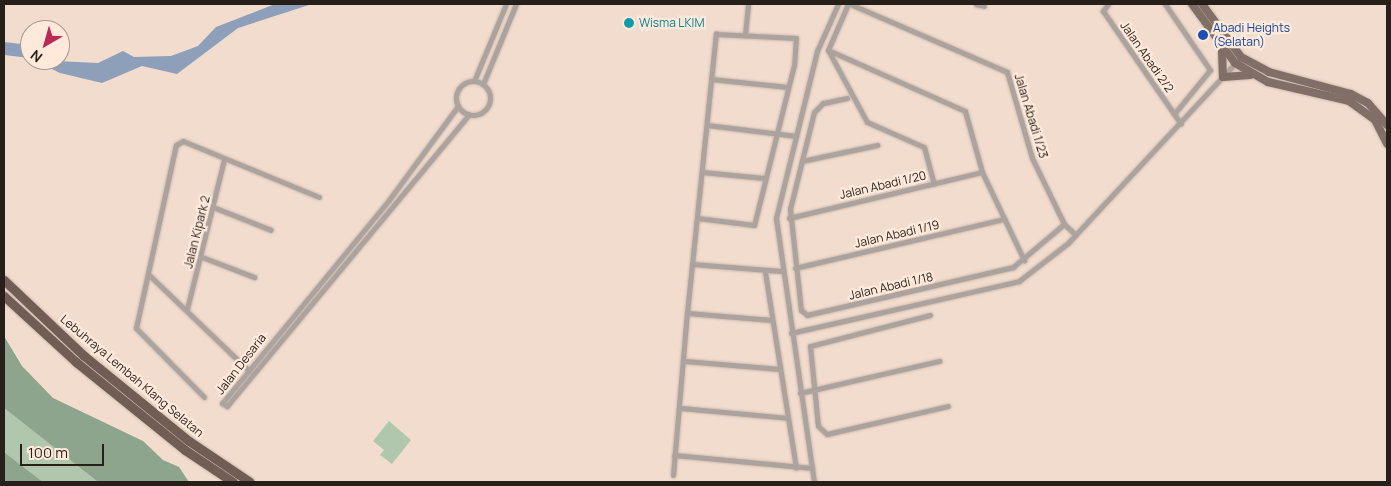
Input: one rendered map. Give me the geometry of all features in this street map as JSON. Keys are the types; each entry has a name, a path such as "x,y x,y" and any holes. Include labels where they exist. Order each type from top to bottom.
{"highway":[{"name":"Lebuhraya Lembah Klang Selatan","path":"4,280 20,297 182,435 250,482"},
{"name":"Lebuhraya Lembah Klang Selatan","path":"4,296 185,450 233,482"}],"main road":[{"path":"1192,4 1219,45 1235,63 1254,76"},
{"path":"1202,4 1241,57 1270,72 1352,94 1374,108 1387,124"},
{"path":"1219,45 1224,58 1223,77 1238,72 1349,101 1374,120 1387,144"}],"street":[{"name":"Jalan Desaria","path":"483,84 489,104 479,114 469,114 227,406 222,403 389,200 458,106 460,87 474,81 506,4"},
{"path":"474,81 483,84 516,4"},
{"path":"745,34 748,4"},
{"path":"814,482 781,271 776,218 817,51 838,4"},
{"path":"828,50 849,4"},
{"name":"Jalan Abadi 1/23","path":"849,4 1007,72 1032,158 1064,224 1076,235"},
{"path":"976,4 984,6"},
{"name":"Jalan Abadi 2/2","path":"1108,4 1103,11 1181,124"},
{"path":"1165,4 1210,70 1174,114"},
{"path":"673,475 681,408 687,313 716,34 796,38 799,42 764,178 754,225 697,218"},
{"path":"828,50 965,111 982,172 1024,260"},
{"path":"828,50 867,122 924,147 934,184"},
{"path":"791,332 1019,281 1076,235 1181,124 1241,57"},
{"path":"711,79 788,87"},
{"name":"Jalan Abadi 1/18","path":"847,98 818,106 802,161 789,218 801,310 810,316 986,274 1024,260 1064,224"},
{"path":"458,106 469,114"},
{"path":"708,125 776,131 796,136"},
{"path":"204,397 136,328 176,145 183,141 319,197"},
{"path":"802,161 877,145"},
{"name":"Jalan Kipark 2","path":"187,309 202,257 224,159"},
{"path":"702,172 764,178"},
{"name":"Jalan Abadi 1/20","path":"789,218 982,172"},
{"path":"213,208 271,230"},
{"name":"Jalan Abadi 1/19","path":"795,268 1004,219"},
{"path":"202,257 254,277"},
{"path":"692,264 765,272 781,271"},
{"path":"765,272 796,468"},
{"path":"148,274 254,374"},
{"path":"687,313 772,320"},
{"path":"930,316 815,342 807,351 820,430 827,434 948,406"},
{"path":"685,361 780,369"},
{"path":"800,394 939,361"},
{"path":"681,408 788,418"},
{"path":"674,454 796,468 812,468"}],"green space":[{"path":"4,336 22,366 53,398 143,441 163,460 179,467 189,482 98,482 4,408"},
{"path":"4,408 98,482 43,482 4,452"},
{"path":"389,421 411,440 392,464 380,455 384,450 373,441"},
{"path":"4,452 43,482 4,482"}],"water":[{"path":"275,4 312,4 238,28 177,74 142,66 102,83 54,70 70,70 70,62 98,63 123,51 134,57 171,56 198,46 216,27"},
{"path":"4,42 20,44 20,57 4,55"}],"place":[{"name":"Wisma LKIM","path":"629,23"},
{"name":"Abadi Heights (Selatan)","path":"1203,35"}]}
